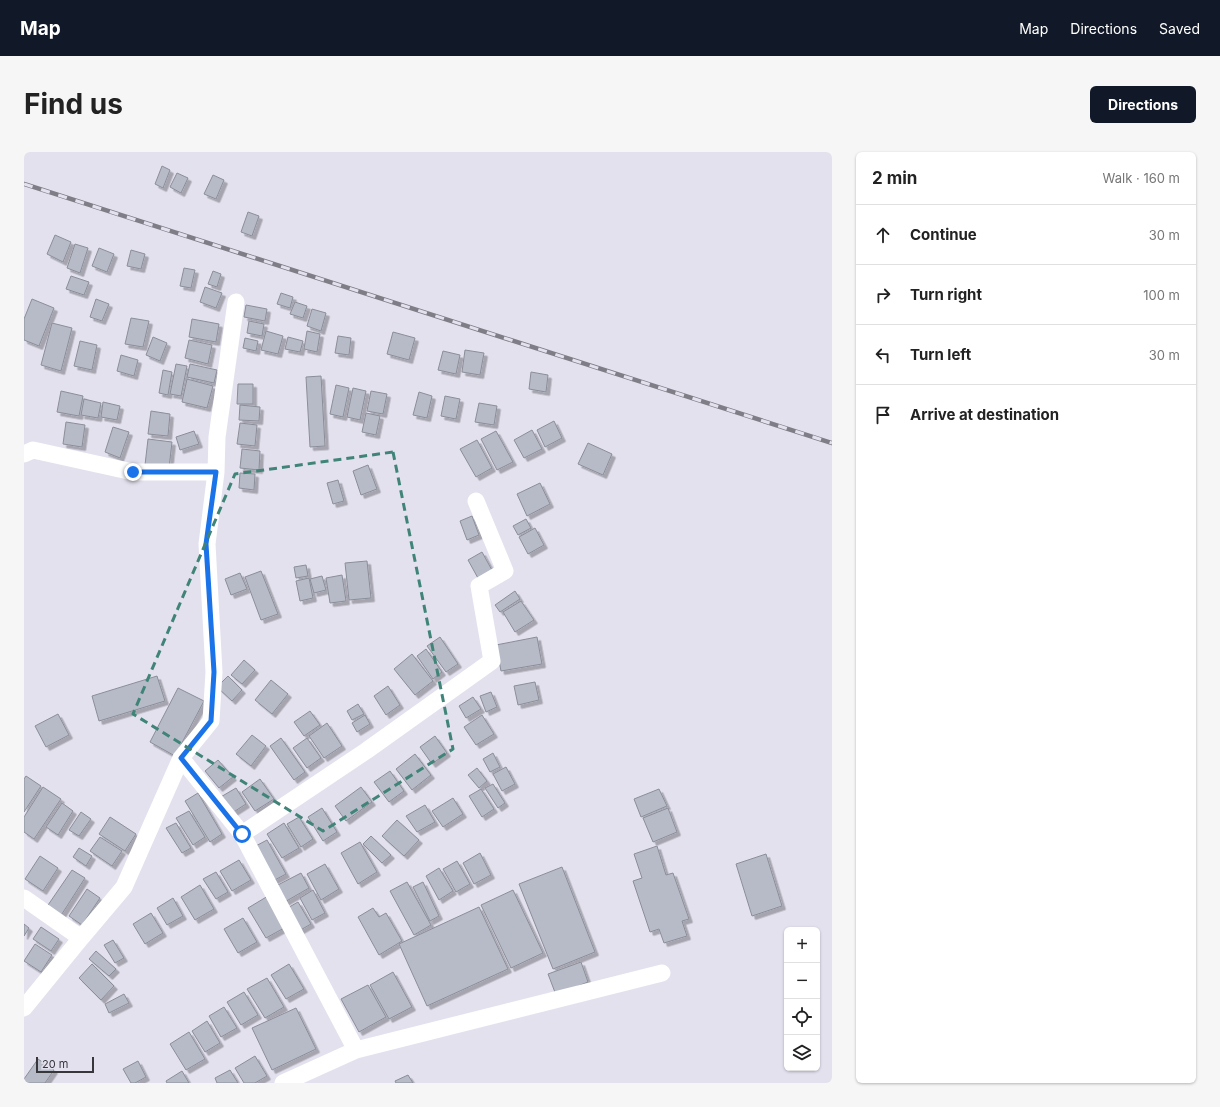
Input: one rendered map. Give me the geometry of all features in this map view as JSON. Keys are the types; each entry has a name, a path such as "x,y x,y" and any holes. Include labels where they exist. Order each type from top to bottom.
{"street":[{"path":"24,1008 124,887 181,758 211,721 214,672 206,544 216,472 217,437 236,302"},
{"path":"24,454 33,450 133,472 216,472"},
{"path":"242,834 366,751 492,661 479,586 505,571 476,501"},
{"path":"181,758 242,834 356,1050"},
{"path":"24,898 81,938"},
{"path":"282,1083 356,1050 662,973"}],"highlighted area":[{"path":"393,452 453,749 323,831 133,714 235,474"}],"building":[{"path":"162,166 170,170 163,188 155,184"},
{"path":"177,173 188,178 181,193 170,187"},
{"path":"213,175 224,180 216,199 204,194"},
{"path":"248,212 259,216 252,236 241,232"},
{"path":"55,235 71,242 63,262 47,254"},
{"path":"75,244 88,248 80,273 67,268"},
{"path":"99,248 114,254 107,272 92,266"},
{"path":"131,250 145,254 141,269 127,266"},
{"path":"184,268 195,270 191,288 180,286"},
{"path":"213,271 221,274 217,287 208,284"},
{"path":"71,276 89,282 84,295 66,289"},
{"path":"205,287 222,293 216,308 200,302"},
{"path":"281,293 293,297 290,308 277,304"},
{"path":"32,299 54,308 39,346 24,340 24,319"},
{"path":"96,299 109,304 102,321 90,317"},
{"path":"295,302 307,306 303,318 290,314"},
{"path":"246,305 267,309 265,321 244,317"},
{"path":"312,309 326,313 321,331 307,326"},
{"path":"131,318 149,321 143,347 125,344"},
{"path":"192,319 219,324 216,342 189,337"},
{"path":"249,321 264,324 262,336 247,333"},
{"path":"52,323 72,328 61,371 41,365"},
{"path":"266,331 283,336 278,354 261,350"},
{"path":"307,331 320,334 317,352 304,349"},
{"path":"393,332 415,338 409,360 387,354"},
{"path":"338,336 351,338 349,355 335,353"},
{"path":"153,337 167,343 160,361 146,355"},
{"path":"288,337 303,341 300,352 285,349"},
{"path":"245,338 258,341 256,351 243,348"},
{"path":"189,340 212,345 208,364 185,358"},
{"path":"80,341 97,345 92,370 74,366"},
{"path":"465,350 484,353 480,375 462,372"},
{"path":"443,351 460,355 456,374 438,370"},
{"path":"121,355 138,360 134,376 117,371"},
{"path":"176,364 187,366 181,396 170,394"},
{"path":"190,364 217,370 214,383 187,377"},
{"path":"163,370 172,372 168,395 159,393"},
{"path":"531,372 548,375 546,392 529,389"},
{"path":"321,376 325,446 310,447 306,377"},
{"path":"187,379 213,386 207,408 182,402"},
{"path":"238,384 253,384 253,404 237,404"},
{"path":"336,385 349,388 343,417 330,414"},
{"path":"353,388 366,391 360,420 347,417"},
{"path":"61,391 83,396 79,416 57,412"},
{"path":"371,391 387,394 383,414 367,411"},
{"path":"419,392 432,396 427,418 413,415"},
{"path":"445,396 460,399 456,419 441,416"},
{"path":"84,399 101,403 98,418 81,415"},
{"path":"103,402 120,406 117,420 101,417"},
{"path":"479,403 497,406 494,425 475,422"},
{"path":"240,405 260,407 259,421 239,420"},
{"path":"151,411 170,414 168,436 148,434"},
{"path":"366,413 380,416 376,435 362,432"},
{"path":"554,421 562,438 545,447 537,430"},
{"path":"66,422 85,425 82,447 63,444"},
{"path":"240,423 257,425 255,446 237,444"},
{"path":"113,427 129,432 120,458 105,452"},
{"path":"532,430 542,449 524,458 514,440"},
{"path":"194,431 199,444 180,450 176,437"},
{"path":"496,431 513,462 497,470 481,439"},
{"path":"148,439 172,442 169,468 145,465"},
{"path":"477,440 492,468 476,477 460,449"},
{"path":"588,443 612,454 603,475 578,464"},
{"path":"242,449 260,451 259,470 240,468"},
{"path":"368,465 377,489 361,495 353,471"},
{"path":"240,473 255,474 254,490 239,488"},
{"path":"338,480 344,501 333,504 327,483"},
{"path":"540,483 550,504 527,516 517,494"},
{"path":"472,516 479,535 467,540 460,521"},
{"path":"526,519 531,528 518,535 513,526"},
{"path":"535,528 544,545 528,554 519,537"},
{"path":"482,552 493,572 479,580 468,560"},
{"path":"367,561 371,598 349,600 345,563"},
{"path":"306,565 308,576 296,578 294,567"},
{"path":"261,571 278,614 261,620 245,577"},
{"path":"240,573 247,589 231,595 225,579"},
{"path":"342,575 346,601 330,603 326,578"},
{"path":"322,576 326,590 314,593 310,579"},
{"path":"309,578 313,598 300,601 296,581"},
{"path":"515,591 520,599 500,612 495,605"},
{"path":"521,601 534,620 515,632 503,612"},
{"path":"440,637 458,664 446,672 427,646"},
{"path":"537,637 542,664 501,671 496,645"},
{"path":"426,649 442,672 433,679 417,656"},
{"path":"412,654 433,681 415,695 394,669"},
{"path":"244,660 255,670 242,684 231,675"},
{"path":"157,676 165,701 99,721 92,696"},
{"path":"228,676 242,690 232,701 217,687"},
{"path":"271,680 288,694 272,714 255,700"},
{"path":"535,682 539,700 518,705 514,686"},
{"path":"388,686 400,705 386,715 374,696"},
{"path":"178,688 204,701 175,756 150,742"},
{"path":"491,692 497,707 486,712 480,696"},
{"path":"473,697 481,709 466,718 459,706"},
{"path":"358,704 364,714 352,720 347,711"},
{"path":"310,711 320,725 304,736 294,722"},
{"path":"58,714 69,735 46,747 35,726"},
{"path":"365,715 370,724 357,732 352,723"},
{"path":"482,715 494,734 476,745 464,727"},
{"path":"327,723 342,746 324,758 309,736"},
{"path":"252,735 266,746 251,766 236,754"},
{"path":"435,736 447,753 432,764 420,747"},
{"path":"281,738 305,772 294,780 270,746"},
{"path":"307,738 321,758 307,768 293,748"},
{"path":"493,753 500,767 490,772 483,759"},
{"path":"415,754 431,775 412,790 396,769"},
{"path":"218,760 233,777 219,788 205,771"},
{"path":"506,767 515,784 502,791 493,774"},
{"path":"477,768 487,781 479,788 468,775"},
{"path":"390,771 404,791 389,802 374,782"},
{"path":"26,776 41,786 24,812 24,779"},
{"path":"260,779 274,799 255,811 242,792"},
{"path":"493,784 505,803 498,808 485,788"},
{"path":"43,787 61,799 34,839 24,832 24,817"},
{"path":"361,787 372,802 346,821 335,806"},
{"path":"236,788 246,804 229,815 219,798"},
{"path":"481,789 494,809 482,817 469,796"},
{"path":"659,789 667,806 641,817 634,799"},
{"path":"198,793 222,834 210,842 185,801"},
{"path":"453,798 463,814 443,827 432,811"},
{"path":"62,803 73,811 58,835 46,827"},
{"path":"425,805 435,822 417,832 406,816"},
{"path":"322,808 337,832 323,841 308,817"},
{"path":"668,808 677,832 653,842 643,818"},
{"path":"189,811 205,837 193,845 176,818"},
{"path":"81,812 91,819 79,836 69,830"},
{"path":"110,817 136,834 125,851 99,834"},
{"path":"299,817 313,839 301,847 287,824"},
{"path":"397,820 419,840 404,856 382,836"},
{"path":"176,823 191,848 182,853 166,828"},
{"path":"284,823 299,848 282,858 267,834"},
{"path":"371,836 391,855 382,863 363,844"},
{"path":"100,837 122,851 112,866 90,851"},
{"path":"267,840 286,874 271,882 252,848"},
{"path":"360,842 377,872 358,884 341,853"},
{"path":"657,846 666,875 673,873 689,919 682,921 687,936 664,943 659,929 650,932 633,881 642,878 634,854"},
{"path":"79,848 92,856 86,866 73,857"},
{"path":"480,853 491,875 474,884 463,863"},
{"path":"766,854 782,906 752,916 736,864"},
{"path":"40,856 58,868 43,891 25,879"},
{"path":"239,860 251,880 232,891 220,871"},
{"path":"457,861 470,884 456,892 443,869"},
{"path":"325,864 339,889 321,900 307,874"},
{"path":"562,867 595,952 553,969 519,884"},
{"path":"439,868 453,891 439,900 426,876"},
{"path":"72,870 85,878 60,917 46,908"},
{"path":"216,872 228,892 216,899 203,879"},
{"path":"301,873 309,888 283,903 274,887"},
{"path":"407,882 431,925 414,935 390,891"},
{"path":"423,882 439,916 430,921 413,887"},
{"path":"200,885 214,909 195,920 181,897"},
{"path":"87,889 100,898 82,925 69,916"},
{"path":"313,890 325,913 312,920 300,898"},
{"path":"513,890 543,953 511,968 481,905"},
{"path":"268,896 286,927 266,938 248,908"},
{"path":"173,898 183,916 167,925 157,908"},
{"path":"298,902 311,924 297,932 284,910"},
{"path":"479,907 508,969 427,1006 399,944"},
{"path":"373,908 379,917 386,913 402,941 379,955 358,917"},
{"path":"151,913 163,933 145,944 133,924"},
{"path":"243,918 257,942 238,953 224,929"},
{"path":"24,924 29,928 24,936"},
{"path":"41,927 59,939 51,951 33,939"},
{"path":"113,940 124,958 115,963 104,945"},
{"path":"35,944 52,955 41,972 24,961"},
{"path":"96,951 116,969 109,976 89,959"},
{"path":"581,962 588,982 556,995 548,974"},
{"path":"92,964 114,986 101,1000 79,978"},
{"path":"289,964 304,989 286,999 271,975"},
{"path":"393,972 412,1007 389,1019 370,985"},
{"path":"267,978 284,1007 265,1018 247,989"},
{"path":"368,985 386,1017 359,1032 341,999"},
{"path":"244,992 258,1015 241,1025 227,1002"},
{"path":"124,994 129,1003 109,1013 105,1004"},
{"path":"224,1007 237,1028 221,1037 209,1016"},
{"path":"296,1008 316,1049 272,1070 252,1028"},
{"path":"207,1021 220,1043 205,1052 192,1031"},
{"path":"189,1032 205,1059 186,1070 170,1044"},
{"path":"255,1056 267,1076 255,1083 244,1083 235,1068"},
{"path":"38,1059 54,1070 45,1083 24,1083 24,1079"},
{"path":"138,1061 146,1077 135,1083 131,1083 123,1069"},
{"path":"230,1070 238,1083 217,1083 215,1078"},
{"path":"182,1071 189,1083 167,1083 166,1081"},
{"path":"408,1075 413,1083 396,1083 395,1081"}],"railway":[{"path":"24,184 832,443"}],"route":[{"path":"133,472 216,472 206,544 210,588 214,672 211,721 181,758 242,834"}]}
